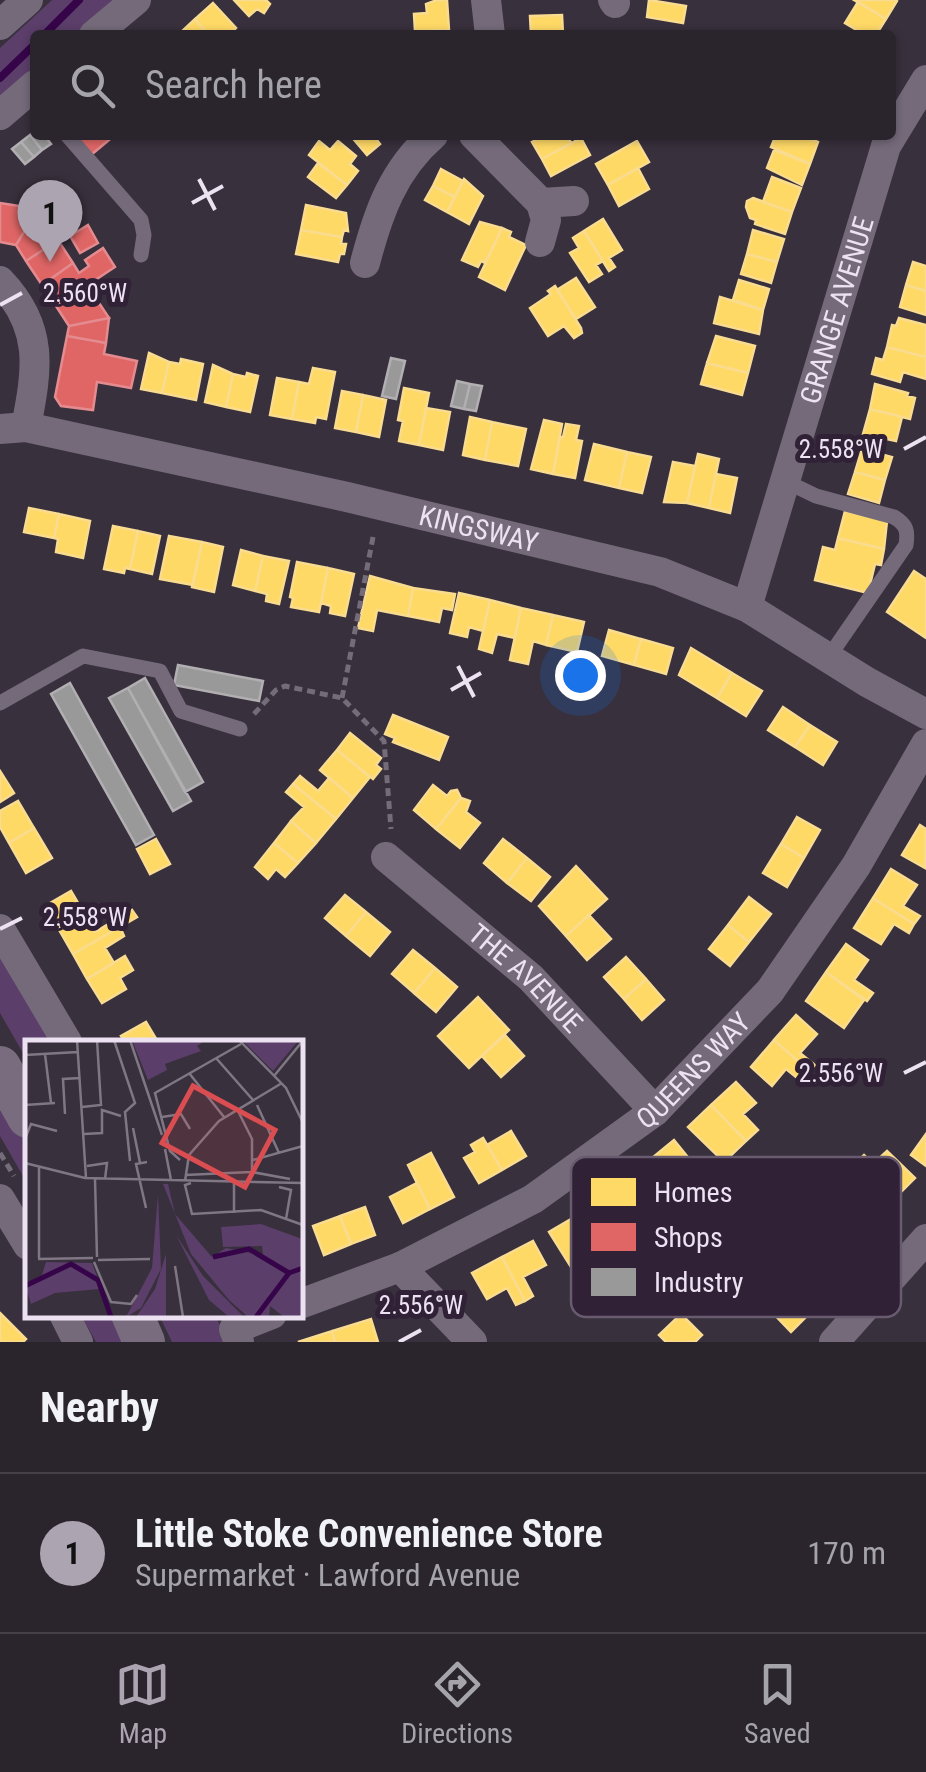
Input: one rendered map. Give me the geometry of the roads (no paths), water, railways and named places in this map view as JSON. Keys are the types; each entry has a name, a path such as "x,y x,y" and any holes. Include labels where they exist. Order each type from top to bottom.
{"main road":[{"path":"0,1068 25,1112"},
{"path":"133,1317 144,1342"}],"street":[{"path":"0,25 28,0"},
{"path":"100,30 136,0"},
{"path":"490,1 490,30"},
{"name":"GRANGE AVENUE","path":"896,130 926,80"},
{"path":"0,114 30,93"},
{"path":"365,263 378,214 400,200 396,178 429,140"},
{"path":"479,140 541,203 546,220 540,242"},
{"name":"GRANGE AVENUE","path":"747,606 890,140"},
{"path":"541,203 574,201"},
{"path":"0,281 20,307 33,340 37,367 13,428"},
{"name":"KINGSWAY","path":"13,428 380,505 660,572 747,606 926,714"},
{"name":"QUEENS WAY","path":"591,1157 655,1110 770,991 856,866 926,744"},
{"name":"THE AVENUE","path":"386,857 532,978 655,1110"},
{"path":"0,929 67,1040"},
{"name":"QUEENS WAY","path":"302,1303 400,1267 533,1200 571,1172"},
{"path":"901,1267 926,1239"},
{"path":"400,1267 472,1342"},
{"path":"66,1317 78,1342"},
{"path":"236,1335 267,1317"}],"lane":[{"path":"71,140 141,220 141,255"},
{"path":"784,481 816,496 894,517 904,522 908,531 906,545 828,658"},
{"path":"0,702 83,656 160,671 181,711 240,729"}],"waterway":[{"path":"49,30 79,0"},
{"path":"0,78 30,49"}],"place":[{"name":"Little Stoke Convenience Store","path":"50,262"}]}
